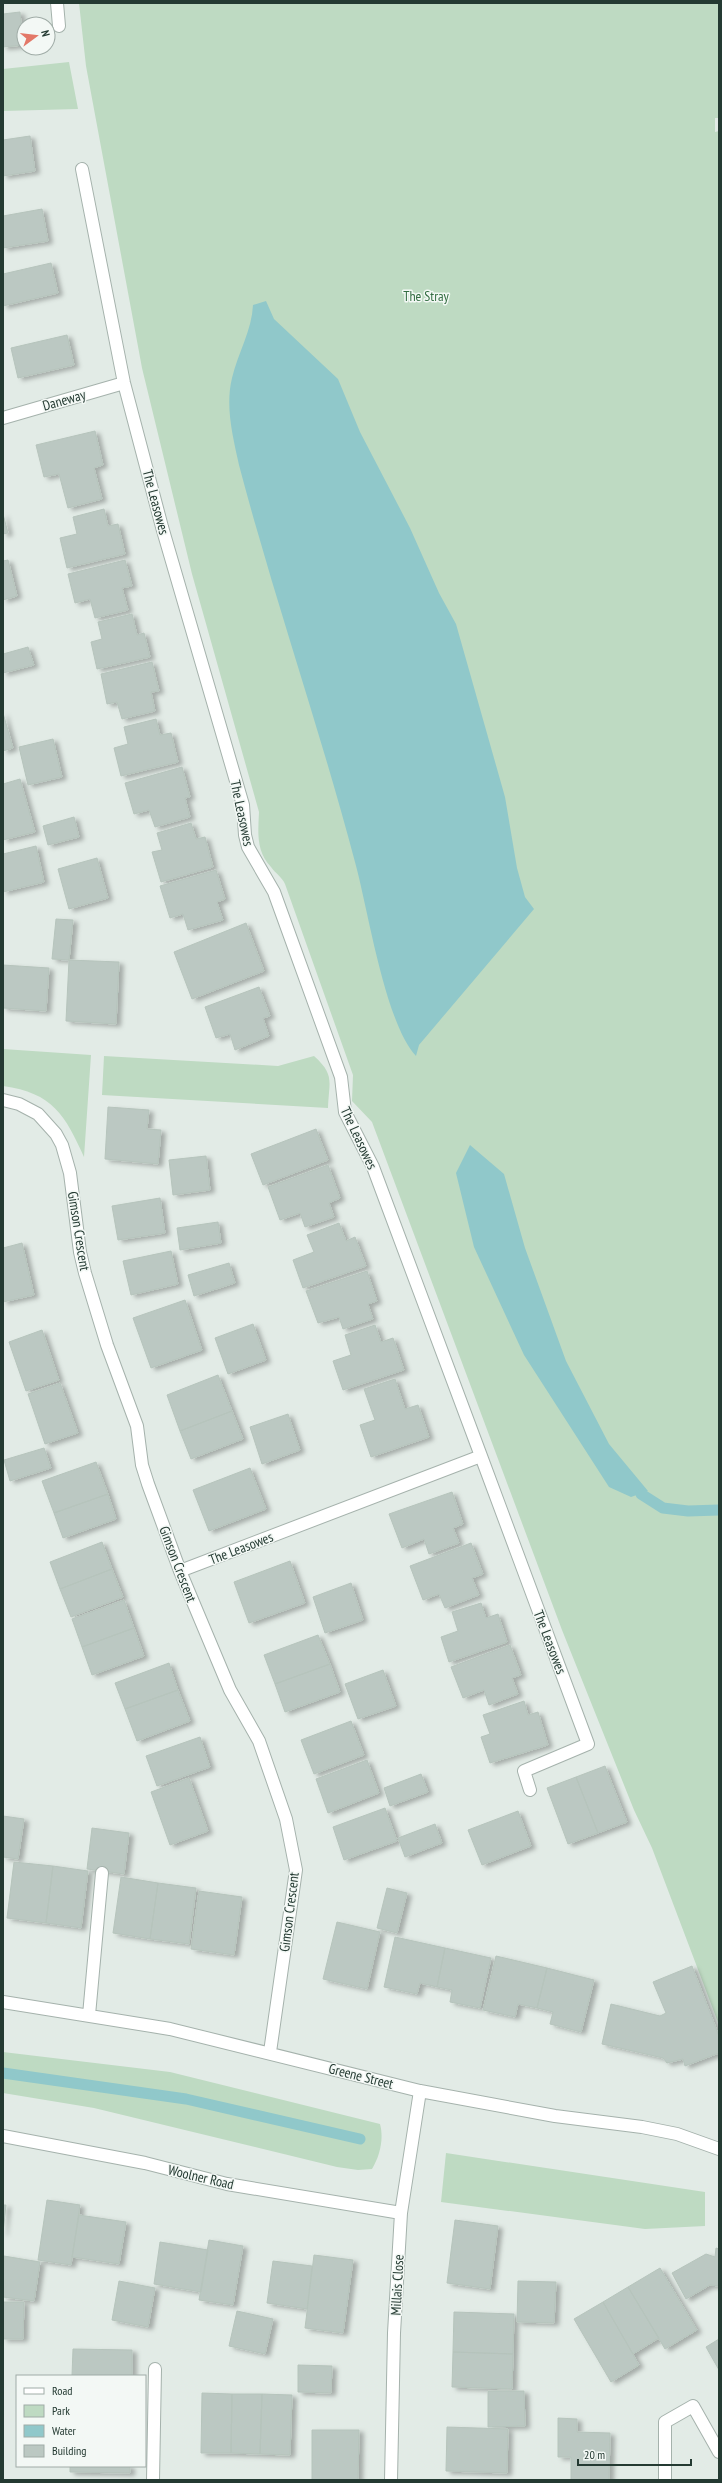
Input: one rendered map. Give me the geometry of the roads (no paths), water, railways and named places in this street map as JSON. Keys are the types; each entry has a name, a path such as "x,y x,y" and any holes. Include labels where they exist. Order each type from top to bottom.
{"street":[{"path":"57,3 59,26"},
{"name":"The Leasowes","path":"82,169 124,383 162,527 241,798 248,847 274,892 341,1077 345,1112 373,1167 588,1744 524,1771 530,1790"},
{"name":"Daneway","path":"3,418 124,383"},
{"name":"Gimson Crescent","path":"3,1100 19,1104 38,1114 56,1134 66,1156 85,1273 107,1345 137,1426 142,1465 148,1484 180,1571 230,1690 259,1741 286,1818 296,1870 270,2052"},
{"name":"The Leasowes","path":"180,1571 481,1456"},
{"path":"89,2015 102,1873"},
{"name":"Greene Street","path":"3,2002 170,2029 270,2052 420,2091 555,2116 677,2134 719,2149"},
{"name":"Millais Close","path":"391,2480 394,2349 401,2212 420,2091"},
{"name":"Woolner Road","path":"3,2136 144,2163 227,2184 401,2212"},
{"path":"153,2480 155,2369"},
{"path":"665,2480 665,2422 693,2406 719,2452"}],"water":[{"path":"266,301 274,319 338,379 360,432 410,528 439,593 456,624 505,797 517,868 525,897 534,909 419,1045 416,1056 405,1040 395,1018 387,993 355,862 267,564 234,444 229,400 232,378 250,323 253,305"},
{"path":"470,1145 504,1174 525,1248 566,1361 609,1444 648,1491 631,1497 609,1487 524,1355 474,1247 456,1173"}],"waterway":[{"path":"641,1494 663,1508 688,1511 719,1510"},
{"path":"3,2073 186,2099 360,2139"}],"park label":[{"name":"The Stray","path":"426,296"}]}
